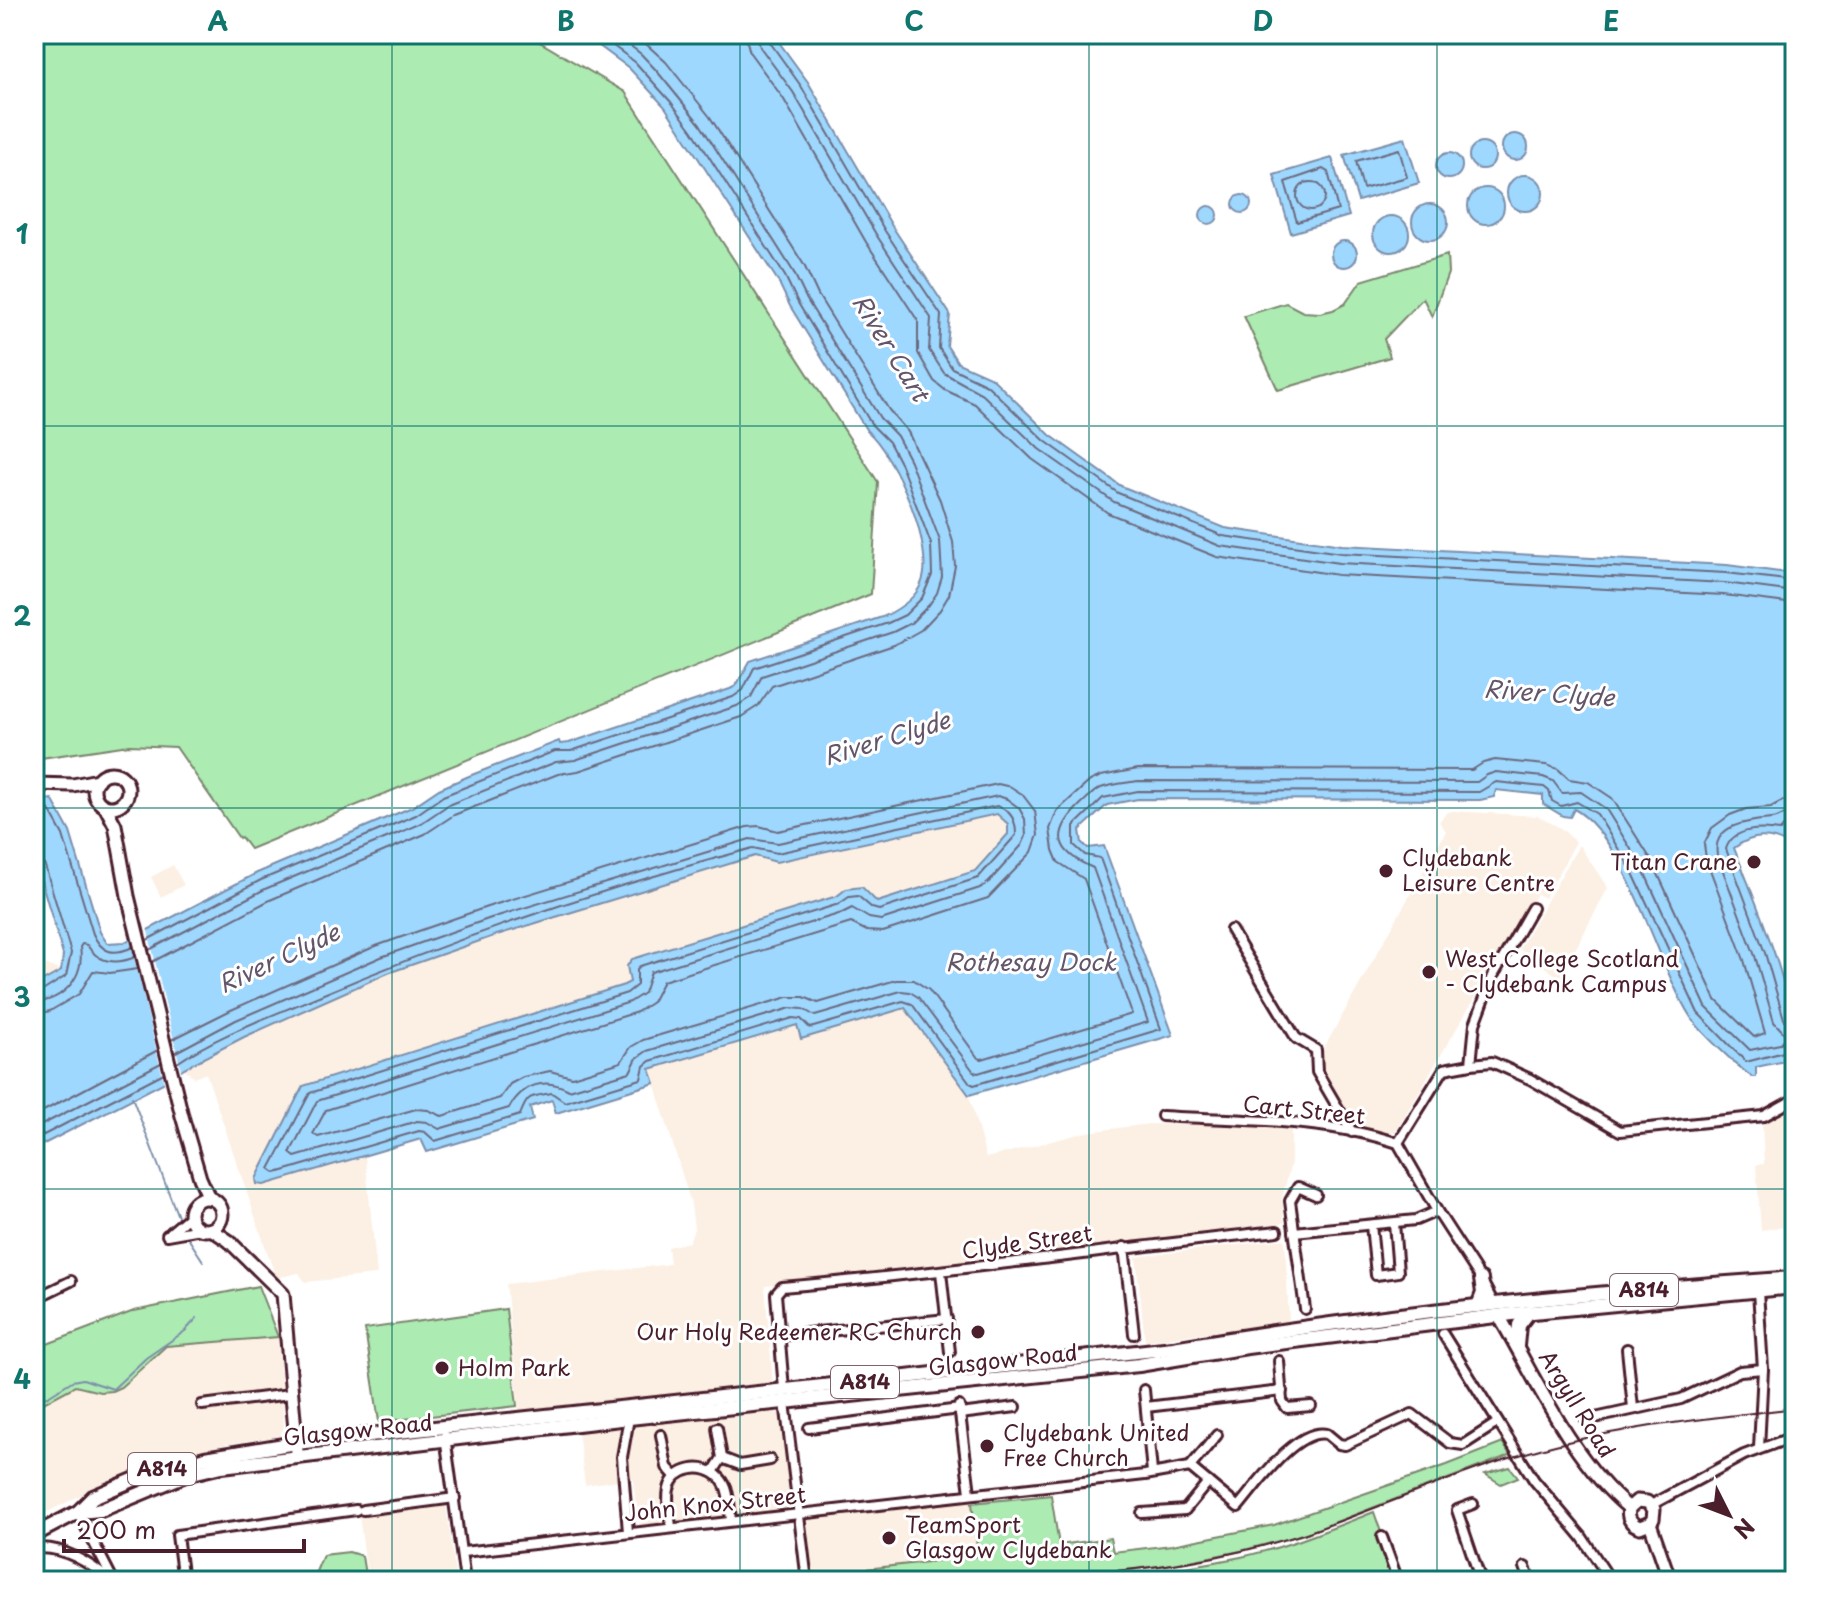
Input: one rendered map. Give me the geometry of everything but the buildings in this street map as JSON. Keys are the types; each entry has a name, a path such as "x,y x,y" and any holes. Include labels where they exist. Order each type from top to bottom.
{"main road":[{"name":"Glasgow Road","path":"445,1434 629,1418 1478,1306 1529,1312 1758,1286 1795,1278"},
{"path":"1478,1306 1483,1296 1481,1279"},
{"name":"Glasgow Road","path":"78,1512 93,1497 135,1479 191,1461 784,1396 1139,1365 1497,1310 1758,1286 1795,1287"},
{"path":"1517,1346 1519,1325 1529,1312"},
{"name":"Glasgow Road","path":"78,1512 101,1510 188,1474 297,1450"},
{"name":"A814","path":"34,1535 78,1512"}],"street":[{"path":"34,784 73,785 98,780 107,774 122,778 127,793 118,805 115,825"},
{"path":"95,797 94,788 98,780"},
{"path":"73,785 105,806 115,825 129,901 203,1199"},
{"path":"105,806 118,805"},
{"path":"1471,1064 1475,1024 1493,976 1532,908"},
{"path":"1231,930 1296,1038 1316,1050 1317,1072 1352,1132"},
{"path":"1497,1310 1398,1143 1444,1069 1492,1062 1530,1079 1620,1131 1764,1116 1795,1099"},
{"name":"Cart Street","path":"1162,1116 1312,1125 1398,1143"},
{"path":"1305,1309 1290,1201 1298,1187 1316,1195"},
{"path":"203,1199 191,1207 190,1216 194,1225 229,1241 283,1294 297,1450"},
{"path":"203,1199 221,1207 221,1220 229,1241"},
{"path":"1294,1232 1394,1223 1425,1218 1437,1211"},
{"path":"190,1216 167,1235 206,1229 221,1220"},
{"path":"1371,1225 1376,1275 1398,1272 1394,1223"},
{"name":"Clyde Street","path":"778,1336 776,1294 782,1287 941,1272 1124,1247 1277,1231"},
{"path":"1124,1247 1134,1334"},
{"path":"941,1272 950,1352"},
{"path":"34,1299 71,1281"},
{"path":"1758,1286 1763,1369 1759,1448"},
{"name":"Argyll Road","path":"1497,1310 1568,1434 1602,1481 1629,1508"},
{"path":"807,1581 778,1336 947,1319"},
{"path":"1443,1334 1534,1480 1582,1537 1611,1581"},
{"path":"1627,1349 1633,1408"},
{"path":"1279,1361 1282,1401 1287,1408 1311,1406"},
{"path":"1586,1420 1681,1399 1740,1371 1763,1369"},
{"path":"1144,1390 1152,1472"},
{"path":"1146,1407 1282,1391"},
{"path":"202,1405 290,1394"},
{"path":"809,1428 960,1410 1016,1407"},
{"path":"960,1410 970,1493"},
{"path":"1217,1435 1190,1467 1238,1507 1290,1447 1315,1435 1327,1434 1345,1445 1412,1414 1450,1443 1463,1445 1497,1423"},
{"path":"628,1532 622,1457 629,1418"},
{"path":"713,1472 722,1458 717,1428"},
{"path":"445,1434 465,1581"},
{"path":"661,1435 667,1467 675,1476"},
{"path":"1651,1505 1759,1448 1795,1436"},
{"path":"722,1458 740,1465 770,1460"},
{"name":"John Knox Street","path":"463,1552 1145,1475 1190,1467"},
{"path":"671,1527 668,1491 675,1476 695,1468 713,1472 725,1486 731,1520"},
{"path":"1142,1513 1185,1510 1208,1482"},
{"path":"183,1581 177,1535 455,1498"},
{"path":"1643,1500 1651,1505 1654,1515 1650,1523 1640,1527 1631,1522 1629,1508 1643,1500"},
{"path":"1473,1504 1457,1510 1481,1581"},
{"path":"78,1512 112,1581"},
{"path":"1650,1523 1673,1581"},
{"path":"1382,1537 1398,1581"},
{"path":"34,1549 54,1549 89,1565 112,1581"},
{"path":"1525,1567 1530,1581"}],"shaded area":[{"name":"West College Scotland - Clydebank Campus","path":"1452,811 1538,816 1562,829 1576,842 1545,898 1537,894 1395,1132 1384,1134 1362,1130 1351,1121 1323,1074 1320,1060 1446,831 1439,822"},
{"path":"997,814 1008,824 1008,834 975,871 877,903 863,888 846,889 837,896 627,966 630,982 264,1185 365,1155 377,1275 305,1282 299,1273 276,1278 206,1073 194,1078 184,1068 244,1037 388,973 598,903 755,856 776,862"},
{"path":"1579,845 1608,888 1560,978 1519,949"},
{"path":"173,865 184,885 161,897 151,877"},
{"path":"34,959 61,971 34,986"},
{"path":"905,1008 969,1095 986,1158 1087,1132 1149,1124 1291,1127 1291,1163 1282,1199 1284,1223 765,1286 773,1384 519,1410 506,1284 670,1264 668,1247 689,1242 694,1229 691,1204 650,1069 797,1025 802,1039"},
{"path":"1795,1105 1795,1226 1761,1230 1756,1165 1764,1164 1762,1125"},
{"path":"1285,1239 1289,1321 1145,1341 1136,1257"},
{"path":"278,1337 284,1427 280,1436 228,1444 159,1462 108,1481 34,1519 34,1408 75,1386 100,1392 121,1387 167,1346"},
{"path":"774,1411 781,1415 784,1434 793,1504 788,1509 642,1526 637,1521 633,1478 585,1485 578,1432"},
{"name":"TeamSport Glasgow Clydebank","path":"970,1493 978,1556 806,1576 798,1513"},
{"path":"446,1504 456,1581 368,1581 359,1515"}],"green space":[{"path":"34,34 526,34 625,92 878,482 871,594 250,849 239,838 176,747 129,745 34,759 34,200 38,159 34,142"},
{"path":"1447,255 1448,273 1432,317 1423,298 1384,339 1390,357 1278,390 1244,316 1286,303 1303,312 1333,310 1345,304 1361,281"},
{"path":"258,1286 278,1337 166,1346 121,1387 100,1392 75,1386 34,1408 34,1349 134,1311"},
{"name":"Holm Park","path":"506,1309 517,1406 379,1422 365,1329"},
{"path":"1503,1443 1510,1455 1305,1534 1241,1551 1117,1572 806,1581 806,1576 978,1556 972,1503 1051,1495 1059,1545 1110,1538 1113,1552 1172,1545 1274,1525"},
{"path":"1510,1467 1518,1477 1501,1484 1485,1474"},
{"path":"1374,1512 1398,1581 1022,1581 1132,1574 1241,1557 1292,1543"},
{"path":"349,1552 362,1556 366,1581 312,1581 323,1555"}],"water":[{"path":"583,34 773,34 808,82 892,226 950,314 947,346 958,363 992,378 1050,435 1121,486 1225,528 1342,545 1727,565 1795,574 1795,820 1792,821 1790,846 1762,837 1734,848 1784,983 1794,1037 1792,1057 1756,1067 1756,1077 1752,1077 1710,1039 1690,1016 1625,873 1609,846 1593,824 1574,809 1570,817 1563,816 1543,804 1543,795 1496,790 1494,797 1480,800 1138,799 1107,805 1080,830 1082,843 1088,848 1104,846 1173,1035 969,1095 905,1008 801,1039 797,1025 650,1069 655,1083 556,1113 552,1100 530,1107 533,1120 427,1152 421,1139 264,1185 257,1184 256,1179 303,1086 624,985 630,982 627,966 632,959 837,896 846,889 862,887 877,902 975,871 1008,834 1008,824 997,814 776,862 755,856 497,935 388,973 244,1037 184,1068 167,1081 34,1149 34,986 61,971 63,955 34,856 34,801 52,799 70,832 100,932 107,943 125,942 257,873 412,807 439,789 469,776 559,741 560,744 569,743 730,689 736,686 750,661 885,616 911,599 921,584 923,549 918,526 889,459 867,431 790,306 778,281 665,107 629,68"},
{"path":"1515,134 1524,138 1528,147 1524,156 1515,160 1506,156 1502,147 1506,138"},
{"path":"1405,138 1419,183 1358,201 1344,155"},
{"path":"1482,143 1491,147 1495,156 1491,165 1482,169 1473,165 1469,156 1473,147"},
{"path":"1449,153 1458,157 1462,166 1458,175 1449,179 1440,175 1436,166 1440,157"},
{"path":"1332,158 1349,216 1291,233 1274,175"},
{"path":"1525,175 1538,180 1543,193 1538,206 1525,211 1512,206 1507,193 1512,180"},
{"path":"1486,188 1499,193 1504,206 1499,219 1486,224 1473,219 1468,206 1473,193"},
{"path":"1242,195 1251,204 1242,213 1233,204"},
{"path":"1430,204 1443,209 1448,222 1443,235 1430,240 1417,235 1412,222 1417,209"},
{"path":"1209,206 1218,215 1209,224 1200,215"},
{"path":"1391,216 1404,221 1409,234 1404,247 1391,252 1378,247 1373,234 1378,221"},
{"path":"1344,241 1353,245 1357,254 1353,263 1344,267 1335,263 1331,254 1335,245"}],"pier":[{"path":"147,927 182,1074 165,1087 129,935"}],"waterway":[{"path":"132,1097 180,1222"},
{"path":"186,1235 203,1261"},
{"path":"34,1398 48,1396 72,1381 83,1379 113,1389 197,1318"}],"railway":[{"path":"821,1581 1058,1575 1181,1563 1242,1551 1310,1532 1476,1469 1580,1439 1651,1426 1795,1408"}],"place":[{"name":"Titan Crane","path":"1754,862"},
{"name":"Clydebank Leisure Centre","path":"1386,871"},
{"name":"West College Scotland - Clydebank Campus","path":"1429,972"},
{"name":"Our Holy Redeemer RC Church","path":"978,1332"},
{"name":"Holm Park","path":"442,1368"},
{"name":"Clydebank United Free Church","path":"987,1446"},
{"name":"TeamSport Glasgow Clydebank","path":"889,1538"}],"water label":[{"name":"River Cart","path":"890,348"},
{"name":"River Clyde","path":"1549,694"},
{"name":"River Clyde","path":"887,739"},
{"name":"River Clyde","path":"279,959"},
{"name":"Rothesay Dock","path":"1031,963"}]}
